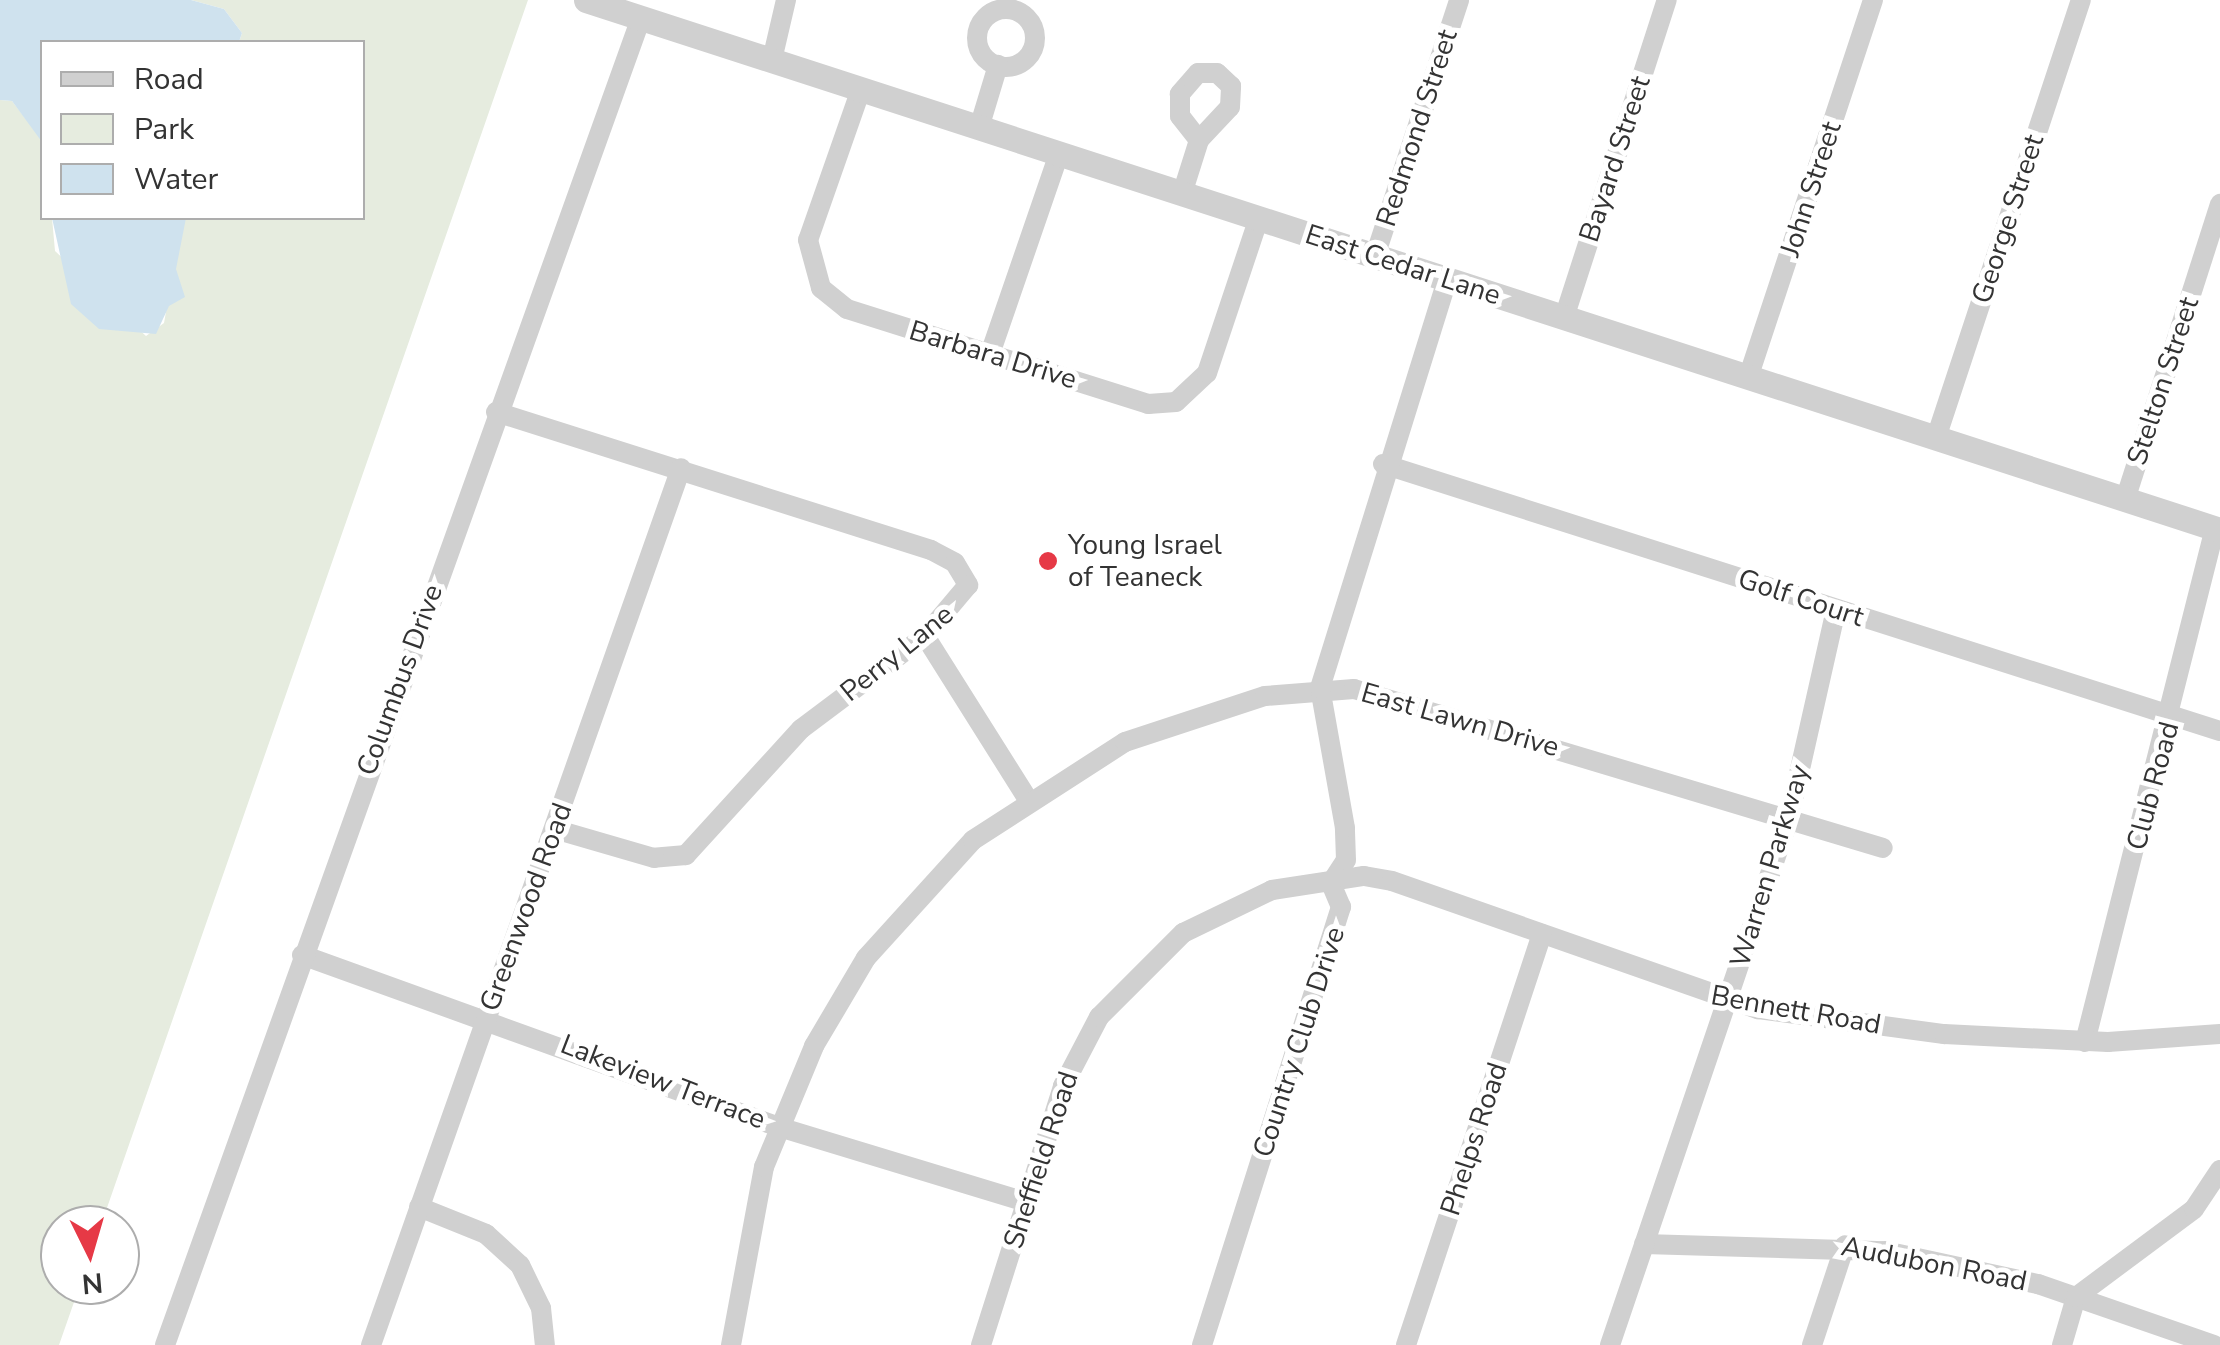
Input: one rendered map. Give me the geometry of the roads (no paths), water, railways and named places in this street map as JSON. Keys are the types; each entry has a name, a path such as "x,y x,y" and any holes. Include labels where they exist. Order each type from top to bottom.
{"street":[{"name":"East Cedar Lane","path":"586,0 2217,529"},
{"name":"Redmond Street","path":"1374,256 1459,0"},
{"name":"Bayard Street","path":"1564,318 1666,0"},
{"name":"John Street","path":"1748,378 1873,0"},
{"name":"George Street","path":"1936,438 2080,0"},
{"path":"772,60 791,1"},
{"name":"Columbus Drive","path":"164,1345 496,412 642,18"},
{"path":"979,128 998,65"},
{"name":"Barbara Drive","path":"861,90 812,225 812,272 847,309 1148,404 1176,402 1207,373 1259,218"},
{"path":"1182,194 1199,140"},
{"path":"990,354 1060,154"},
{"name":"Stelton Street","path":"2125,500 2220,204"},
{"name":"Country Club Drive","path":"1202,1345 1341,907 1332,883 1346,860 1345,828 1320,688 1382,464 1448,280"},
{"name":"Perry Lane","path":"496,412 681,468 955,563 968,592 925,636 801,729 686,855 654,858 554,828"},
{"name":"Golf Court","path":"1382,464 2220,731"},
{"name":"Greenwood Road","path":"370,1345 681,468"},
{"name":"Club Road","path":"2084,1042 2172,716 2217,529"},
{"name":"Warren Parkway","path":"1610,1345 1790,818 1836,609"},
{"path":"925,636 1027,798"},
{"name":"East Lawn Drive","path":"731,1345 748,1226 779,1127 866,958 940,871 1027,798 1167,724 1320,688 1386,695 1884,848"},
{"name":"Bennett Road","path":"1332,883 1392,882 1727,1004 1944,1034 2084,1042 2220,1034"},
{"name":"Sheffield Road","path":"981,1345 1063,1086 1123,986 1217,912 1272,890 1332,883"},
{"name":"Phelps Road","path":"1406,1345 1542,934"},
{"name":"Lakeview Terrace","path":"302,955 487,1015 779,1127 1026,1202"},
{"path":"2062,1345 2076,1297 2194,1210 2220,1170"},
{"path":"419,1207 486,1234 520,1265 541,1308 545,1345"},
{"name":"Audubon Road","path":"1644,1244 1844,1245 2076,1297 2214,1345"},
{"path":"1812,1345 1844,1245"}],"water":[{"path":"0,0 191,0 224,9 242,33 240,40 40,40 40,139 12,101 0,100"},
{"path":"52,220 186,220 176,269 185,297 169,306 156,334 99,329 71,304"}],"place":[{"name":"Young Israel of Teaneck","path":"1048,561"}]}
